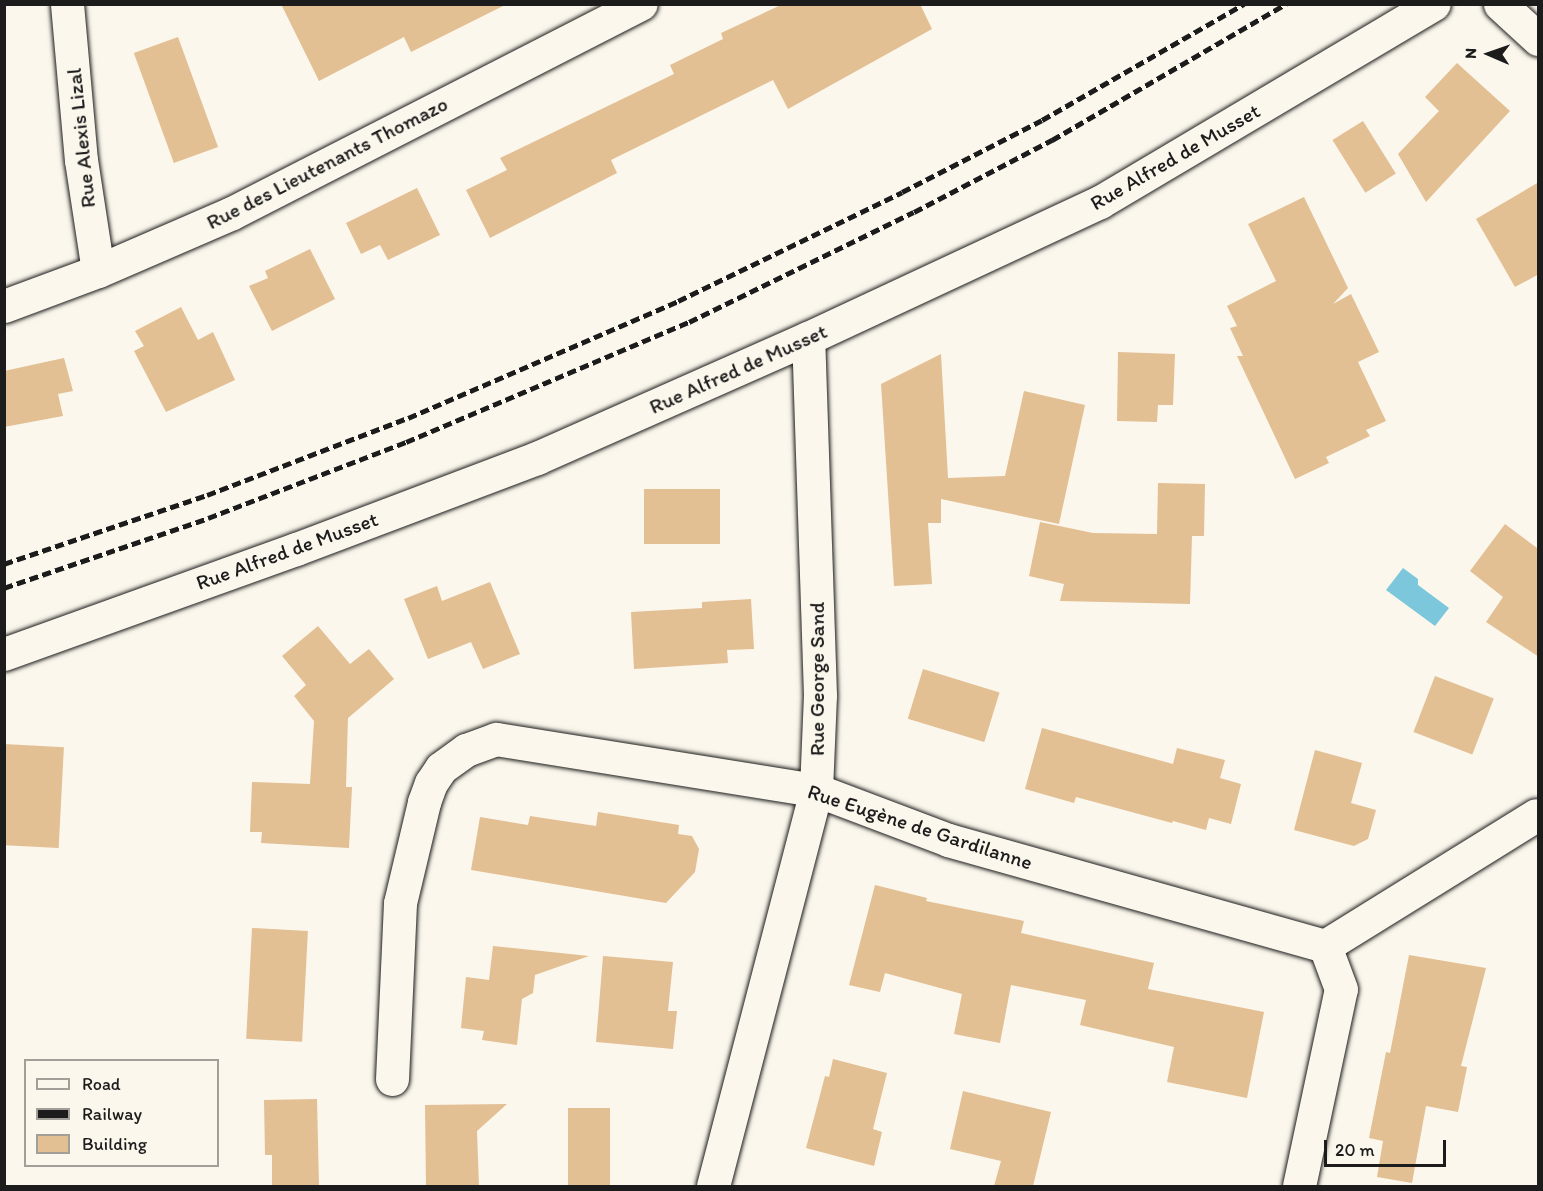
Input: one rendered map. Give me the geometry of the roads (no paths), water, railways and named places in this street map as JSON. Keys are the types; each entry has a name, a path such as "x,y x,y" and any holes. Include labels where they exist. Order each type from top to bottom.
{"street":[{"name":"Rue Alexis Lizal","path":"67,4 81,160 98,271"},
{"name":"Rue des Lieutenants Thomazo","path":"4,306 98,271 232,213 641,4"},
{"name":"Rue Alfred de Musset","path":"4,654 296,549 537,458 808,338 1100,202 1434,4"},
{"path":"1500,4 1539,39"},
{"name":"Rue George Sand","path":"713,1186 816,790 820,695 808,338"},
{"name":"Rue Eugène de Gardilanne","path":"392,1079 400,903 431,783 441,768 466,750 496,739 816,790 948,840 1325,946"},
{"path":"1299,1186 1341,989 1325,946 1536,815"}],"water":[{"path":"1403,568 1418,579 1418,585 1449,608 1435,626 1386,590"}],"railway":[{"path":"4,564 207,495 408,418 678,301 902,192 1042,120 1244,4"},
{"path":"4,588 208,518 406,442 689,322 914,212 1052,140 1286,4"}]}
